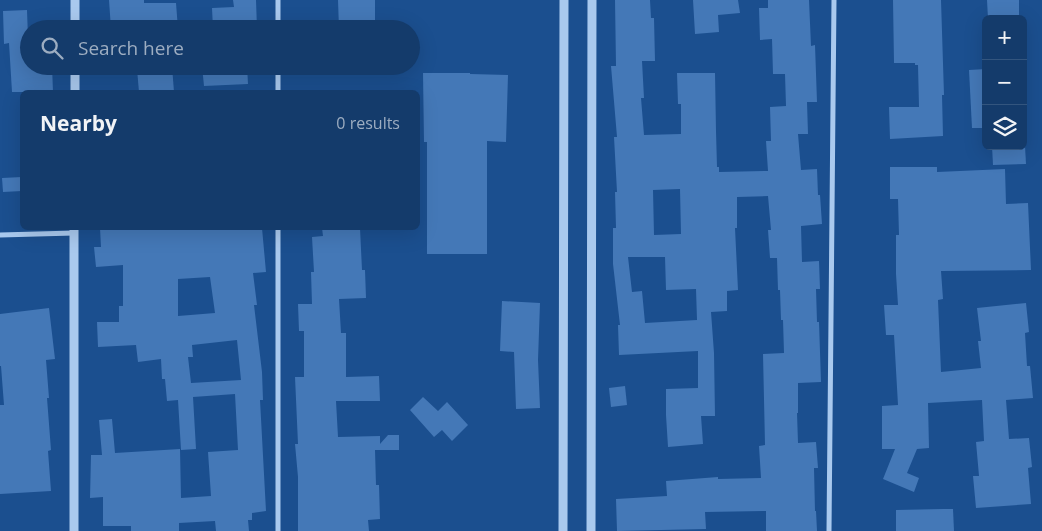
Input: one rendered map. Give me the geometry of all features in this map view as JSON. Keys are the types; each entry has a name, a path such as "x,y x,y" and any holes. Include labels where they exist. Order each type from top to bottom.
{"street":[{"path":"75,0 75,20"},
{"path":"278,0 278,20"},
{"path":"563,531 564,0"},
{"path":"592,0 592,531"},
{"path":"829,531 834,0"},
{"path":"75,75 75,90"},
{"path":"278,75 278,90"},
{"path":"0,235 74,230 74,531"},
{"path":"278,230 278,531"}],"building":[{"path":"109,0 144,0 144,3 176,3 177,20 110,20"},
{"path":"233,0 256,0 257,20 213,20 212,8 234,7"},
{"path":"338,0 375,0 375,20 339,20"},
{"path":"615,0 650,0 651,18 654,18 655,61 642,61 644,98 641,98 644,135 681,134 681,104 678,104 677,73 715,73 717,167 719,167 719,172 768,171 766,141 771,141 770,107 786,106 785,74 773,74 772,39 760,40 759,8 768,8 768,0 809,0 811,46 815,45 817,102 807,102 808,134 798,134 801,170 817,169 822,224 801,226 802,262 819,261 820,289 816,289 821,382 798,383 797,413 798,443 816,442 818,468 814,468 817,531 766,531 766,511 705,512 706,529 617,531 616,499 667,496 666,481 718,477 718,479 761,478 759,446 765,445 763,354 784,353 777,258 770,258 768,230 771,230 768,196 737,197 737,228 735,228 738,290 727,291 727,311 711,312 715,416 701,416 703,444 668,447 666,389 698,388 698,351 619,355 618,325 620,325 613,264 613,228 616,228 615,192 617,192 614,137 617,137 611,66 616,66","holes":["680,189 681,234 654,235 653,190","628,257 665,257 666,290 696,289 697,320 645,323 642,291 632,292"]},
{"path":"693,0 738,0 740,13 718,15 719,32 695,34"},
{"path":"893,0 941,0 944,95 942,95 943,136 890,139 889,107 919,107 918,65 915,65 915,63 894,63"},
{"path":"987,0 1019,0 1019,15 988,15"},
{"path":"27,10 27,20 20,20 20,75 52,75 53,90 20,90 20,92 12,92 9,43 4,44 3,11"},
{"path":"982,69 982,128 972,128 969,70"},
{"path":"423,73 508,75 506,142 487,141 487,254 427,254 427,142 424,142"},
{"path":"138,75 173,75 174,90 139,90"},
{"path":"203,75 248,75 248,84 204,86"},
{"path":"992,150 1025,150 1026,164 993,165"},
{"path":"890,167 937,167 937,172 1005,169 1006,204 1028,203 1031,270 941,271 943,299 938,300 941,372 981,368 978,341 981,341 977,308 1026,303 1029,332 1025,333 1027,366 1030,366 1033,398 1006,400 1009,439 1029,438 1032,467 1028,468 1031,504 976,508 973,476 979,476 976,442 984,441 982,400 928,403 929,448 917,449 907,473 919,478 914,492 883,479 895,449 882,449 882,406 898,405 894,335 886,335 884,305 898,305 896,235 899,235 898,199 890,199"},
{"path":"20,177 20,191 3,192 2,178"},
{"path":"100,230 262,230 266,272 253,273 257,305 254,305 262,372 263,400 260,400 266,511 252,513 252,520 248,520 249,531 216,531 215,521 179,523 179,531 131,531 131,526 103,526 103,497 90,498 91,455 102,455 99,420 112,419 115,453 180,449 181,498 211,496 208,452 238,450 235,394 193,397 196,449 181,450 178,400 167,401 165,379 162,379 161,359 138,362 136,345 98,347 97,322 119,322 119,306 123,306 123,265 96,267 94,247 101,247","holes":["210,277 215,313 178,316 178,279","237,340 241,380 191,383 188,357 193,357 192,345"]},
{"path":"322,230 360,230 362,270 365,270 366,298 339,299 341,333 346,333 346,377 379,376 380,401 336,401 338,437 380,436 380,444 388,435 399,435 399,450 375,450 376,485 379,485 380,519 368,520 369,531 298,531 298,477 295,444 298,444 295,377 304,377 304,331 299,331 298,304 312,304 311,272 314,272 312,237 323,236"},
{"path":"502,301 540,303 538,360 540,408 516,409 514,352 500,351"},
{"path":"49,308 55,359 46,360 51,450 48,451 51,491 0,494 0,405 4,405 0,366 0,314"},
{"path":"625,386 627,405 611,407 609,388"},
{"path":"423,397 438,411 447,402 468,425 452,441 442,430 434,437 410,410"},
{"path":"953,509 954,531 896,531 896,510"}]}
